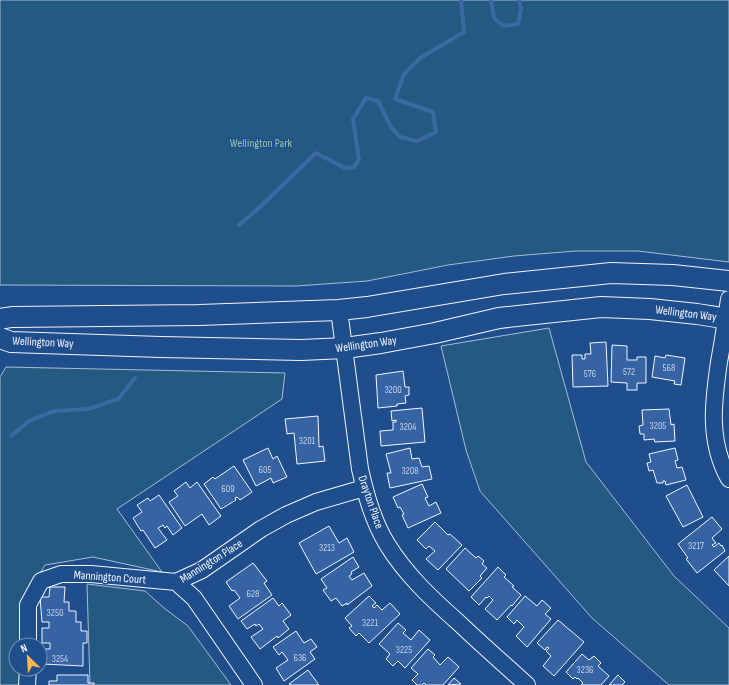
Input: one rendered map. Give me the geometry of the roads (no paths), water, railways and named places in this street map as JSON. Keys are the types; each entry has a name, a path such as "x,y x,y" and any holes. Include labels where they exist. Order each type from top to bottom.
{"main road":[{"name":"Wellington Way","path":"0,319 12,317 199,315 339,310 367,307 504,284 611,273 673,274 729,281"},
{"name":"Wellington Way","path":"0,338 11,342 301,350 345,348 434,333 499,318 601,307 650,309 727,319"}],"street":[{"path":"729,299 714,408 716,441 729,479"},
{"name":"Drayton Place","path":"339,310 360,469 364,488 374,519 386,543 407,573 425,592 527,685"},
{"name":"Mannington Place","path":"254,685 194,598 176,582 202,570 261,529 286,515 316,502 364,488"},
{"name":"Mannington Court","path":"28,637 28,605 41,581 60,574 91,574 176,582"}],"waterway":[{"path":"239,225 316,153 345,168 354,167 359,160 353,119 366,98 378,101 391,127 400,137 417,141 436,132 433,112 395,99 404,74 420,58 464,32 461,0"},
{"path":"491,0 494,18 504,26 518,24 521,9 519,0"},
{"path":"11,436 29,421 46,414 55,411 88,409 118,399 135,378"}],"park label":[{"name":"Wellington Park","path":"261,143"}]}
